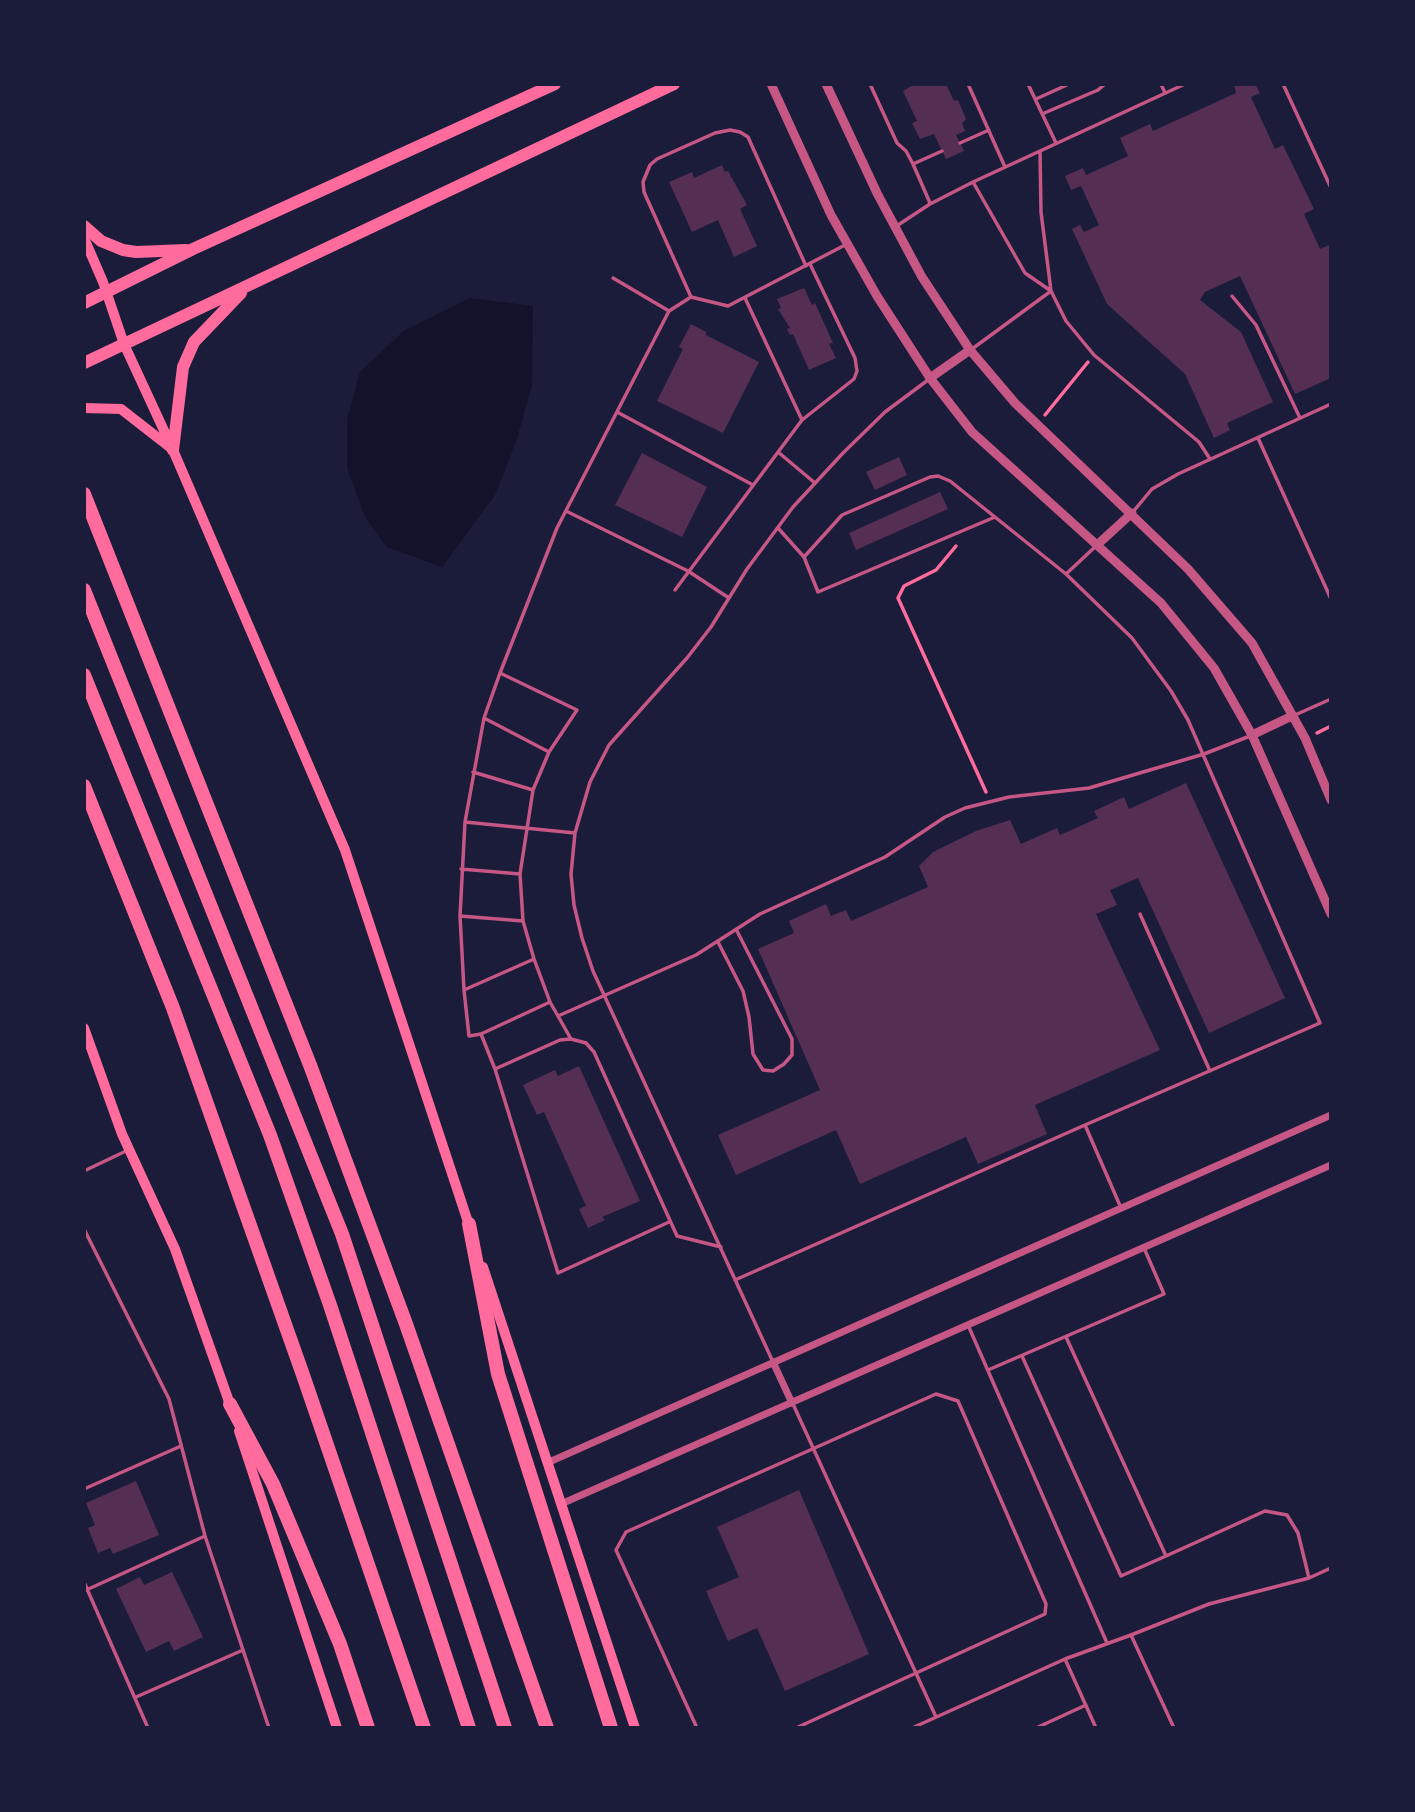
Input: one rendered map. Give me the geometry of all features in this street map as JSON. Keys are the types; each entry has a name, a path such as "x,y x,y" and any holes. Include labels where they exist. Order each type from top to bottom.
{"highway":[{"path":"84,494 310,1065 406,1324 547,1728"},
{"path":"84,590 342,1234 505,1728"},
{"path":"84,675 270,1135 330,1305 469,1728"},
{"path":"84,786 173,1008 424,1728"},
{"path":"469,1224 498,1374 611,1728"},
{"path":"230,1404 273,1484 340,1644 368,1728"}],"main road":[{"path":"84,303 193,249 555,84"},
{"path":"84,363 674,84"},
{"path":"84,226 101,241 136,253 193,249"},
{"path":"84,237 124,344 173,450 345,850 635,1728"},
{"path":"173,450 183,367 194,342 247,287"},
{"path":"84,408 121,409 173,450"},
{"path":"84,1028 129,1149 175,1249 230,1404 337,1728"}],"street":[{"path":"771,84 831,215 877,296 930,378 972,432 1161,603 1214,668 1252,735 1331,914"},
{"path":"826,84 922,278 970,350 1014,403 1188,569 1252,643 1293,716 1331,800"},
{"path":"930,378 970,350"},
{"path":"1097,545 1132,513"},
{"path":"1252,735 1293,716"},
{"path":"547,1463 1331,1115"},
{"path":"561,1504 1331,1165"},
{"path":"773,1362 792,1402"}],"lane":[{"path":"870,84 897,143 914,164 930,204"},
{"path":"968,84 1005,167"},
{"path":"1028,84 1056,143"},
{"path":"1035,100 1069,84"},
{"path":"1042,114 1098,90 1105,84"},
{"path":"1161,84 1165,93"},
{"path":"895,227 930,204 973,182 1185,84"},
{"path":"1283,84 1331,188"},
{"path":"676,590 802,419 854,379 857,371 855,358 748,137 740,132 730,130 715,133 657,159 650,165 643,182 644,192 691,297"},
{"path":"960,143 989,130"},
{"path":"914,164 942,151"},
{"path":"1040,151 1041,212 1051,291 1066,321 1094,355 1199,442 1210,459"},
{"path":"973,182 1025,273 1051,291"},
{"path":"550,1002 481,1034 469,1036 460,916 465,822 485,718 500,673 566,511 669,311 691,297 728,306 847,243"},
{"path":"613,278 669,311"},
{"path":"970,350 1051,291"},
{"path":"1232,296 1256,325 1300,418"},
{"path":"745,298 802,419"},
{"path":"773,1362 593,971 574,905 571,874 575,833 590,782 609,745 711,627 778,528 815,483 885,412 930,378"},
{"path":"1132,513 1152,489 1210,459 1331,404"},
{"path":"617,412 753,485"},
{"path":"1258,438 1331,599"},
{"path":"778,452 815,483"},
{"path":"736,1280 1320,1023 1204,754 1171,691 1132,638 1066,574 950,481 938,476 842,515 804,557"},
{"path":"566,511 688,571 729,598"},
{"path":"778,528 804,557 818,592 995,517"},
{"path":"1066,574 1097,545"},
{"path":"500,673 577,710 549,752 533,790 520,874 523,921 534,959 550,1002 571,1039"},
{"path":"1293,716 1331,699"},
{"path":"485,718 549,752"},
{"path":"558,1016 696,955 760,914 886,857 945,817 989,800 1089,788 1204,754 1252,735"},
{"path":"473,772 533,790"},
{"path":"465,822 575,833"},
{"path":"461,869 520,874"},
{"path":"1140,914 1209,1071"},
{"path":"460,916 523,921"},
{"path":"718,942 743,990 753,1054 762,1070 773,1071 792,1055 792,1039 737,931"},
{"path":"464,990 534,959"},
{"path":"481,1034 495,1069 558,1273 669,1222"},
{"path":"495,1069 560,1040 571,1039 586,1043 594,1052 677,1236 721,1247"},
{"path":"1085,1125 1121,1208"},
{"path":"84,1171 129,1149"},
{"path":"84,1229 169,1399 205,1536 269,1728"},
{"path":"988,1370 1164,1294 1144,1248"},
{"path":"968,1325 1107,1643"},
{"path":"1066,1336 1166,1556"},
{"path":"1022,1356 1121,1576 1265,1511 1287,1515 1298,1533 1309,1578"},
{"path":"697,1728 617,1550 625,1532 936,1394 958,1401 1046,1604 1045,1614 796,1728"},
{"path":"792,1402 936,1717"},
{"path":"84,1489 181,1446"},
{"path":"86,1590 205,1536"},
{"path":"912,1728 1065,1659 1209,1604 1309,1578 1331,1568"},
{"path":"84,1582 148,1728"},
{"path":"1131,1635 1174,1728"},
{"path":"135,1697 243,1650"},
{"path":"1065,1659 1096,1728"},
{"path":"1035,1728 1086,1705"}],"path":[{"path":"1045,415 1094,355"},
{"path":"964,542 953,548 936,570 904,586 898,598 989,800"},
{"path":"1313,735 1331,726"}],"shaded area":[{"path":"470,298 533,306 532,385 516,442 495,495 442,567 387,547 365,517 347,468 347,420 360,372 405,330"}],"building":[{"path":"915,84 946,84 954,101 958,100 966,119 962,123 965,131 956,135 964,151 946,159 934,134 920,139 912,123 917,121 903,91"},
{"path":"1234,84 1255,84 1260,93 1251,97 1275,149 1283,145 1314,209 1304,214 1320,249 1329,245 1331,250 1331,378 1295,394 1240,276 1205,292 1200,300 1241,332 1273,402 1227,423 1230,430 1214,438 1185,374 1107,304 1072,229 1080,225 1084,232 1099,225 1081,186 1071,190 1065,176 1083,168 1086,175 1128,156 1120,138 1150,124 1153,131 1236,93"},
{"path":"722,165 747,205 740,209 757,246 734,257 718,220 692,232 669,182 692,172 694,178"},
{"path":"804,288 812,305 815,303 833,343 829,344 836,358 809,370 793,334 790,335 787,329 790,328 778,309 781,308 777,299"},
{"path":"691,324 706,332 706,335 759,362 723,433 657,401 683,349 679,347"},
{"path":"642,453 707,487 682,537 615,505"},
{"path":"899,457 907,475 875,490 866,472"},
{"path":"940,492 948,509 856,550 849,533"},
{"path":"1186,783 1285,998 1209,1033 1138,878 1110,890 1117,905 1096,914 1160,1050 1035,1105 1047,1134 978,1164 966,1137 860,1184 836,1130 736,1175 718,1135 820,1090 758,949 794,933 789,921 826,904 831,916 846,910 851,921 928,887 919,866 933,852 976,831 1010,820 1021,844 1057,828 1060,835 1098,818 1094,811 1124,797 1129,809"},
{"path":"579,1066 640,1201 602,1217 605,1220 588,1228 579,1209 586,1206 544,1112 537,1115 523,1085 555,1070 558,1076"},
{"path":"136,1481 159,1535 113,1554 110,1548 98,1553 88,1528 95,1525 86,1503"},
{"path":"799,1490 869,1654 785,1691 757,1628 728,1641 706,1591 739,1577 717,1527"},
{"path":"172,1572 203,1637 174,1651 169,1641 146,1652 116,1589 140,1577 144,1585"}]}
